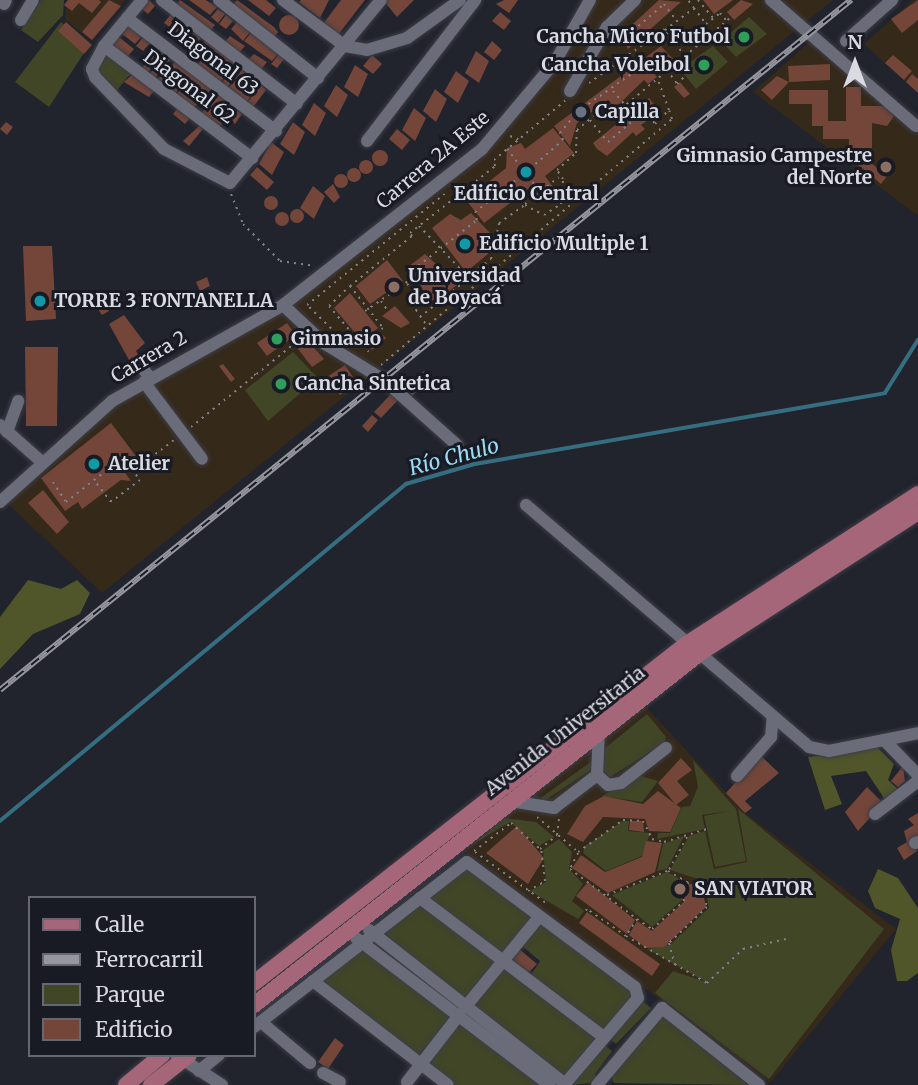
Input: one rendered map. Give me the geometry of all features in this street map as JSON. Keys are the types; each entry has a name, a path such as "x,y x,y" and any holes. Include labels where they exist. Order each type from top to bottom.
{"main road":[{"name":"Avenida Universitaria","path":"256,981 694,648 918,494"},
{"name":"Avenida Universitaria","path":"256,1003 599,730 694,648 918,512"},
{"path":"126,1085 160,1057"},
{"path":"151,1085 183,1057"}],"street":[{"path":"21,20 33,0"},
{"path":"142,0 104,46 92,69 112,100 164,149 230,183 276,131 381,0"},
{"path":"162,0 297,104"},
{"path":"219,0 318,78"},
{"path":"283,0 345,46 367,50 407,38 460,0"},
{"path":"367,141 475,0"},
{"name":"Carrera 2A Este","path":"333,265 482,149 547,73 590,0"},
{"path":"572,92 607,27 635,0"},
{"path":"771,0 916,127"},
{"path":"845,41 892,0"},
{"name":"Diagonal 63","path":"127,18 276,131"},
{"name":"Diagonal 62","path":"104,46 252,158"},
{"name":"Carrera 2","path":"0,502 112,401 283,305 333,265"},
{"path":"283,305 324,344 384,380 457,445"},
{"path":"141,366 147,380 202,459"},
{"path":"18,401 4,429 43,463"},
{"path":"526,505 809,747 829,751 886,743 918,733"},
{"path":"737,776 771,737 773,716"},
{"path":"510,801 554,808 597,775 599,730"},
{"path":"886,743 918,775"},
{"path":"597,775 608,785 621,783 666,748"},
{"path":"875,814 918,781"},
{"path":"310,1063 257,1025 361,942 467,862 635,988 638,998 565,1085 463,1010 361,942 353,927"},
{"path":"420,898 604,1037"},
{"path":"407,1083 539,917"},
{"path":"353,927 373,933 550,1085"},
{"path":"313,981 448,1085"},
{"path":"613,1085 599,1081 662,1008 759,1085"},
{"path":"183,1057 222,1085"},
{"path":"199,1071 216,1057"},
{"path":"323,1073 341,1084"}],"path":[{"path":"688,0 702,19"},
{"path":"698,0 713,18"},
{"path":"636,46 628,36 664,4 678,21"},
{"path":"665,30 694,8"},
{"path":"702,19 713,18 720,13 727,21"},
{"path":"702,19 709,14"},
{"path":"525,205 544,215 561,204 561,176 557,170 576,153 578,130 608,104 617,113 659,81 666,70 731,17"},
{"path":"369,352 330,306 350,286 419,226 495,166 508,148 572,92 663,24 689,62"},
{"path":"720,26 729,33"},
{"path":"365,311 406,283 413,270 441,251 477,220 475,212 563,140 560,133 577,112 612,91 654,58 677,84 685,76"},
{"path":"376,370 425,323 672,119 659,81"},
{"path":"612,91 626,106"},
{"path":"590,120 608,142 645,110 655,124 669,110"},
{"path":"577,112 585,124"},
{"path":"487,156 513,132 518,139"},
{"path":"508,148 543,194"},
{"path":"420,317 491,259 496,226 561,176"},
{"path":"230,183 243,225 279,261 333,265"},
{"path":"356,352 307,305 449,190"},
{"path":"419,226 441,251 470,277"},
{"path":"406,283 423,297 420,317 425,323"},
{"path":"350,286 383,328 362,345"},
{"path":"380,301 388,311"},
{"path":"188,429 288,348 299,340 303,345"},
{"path":"285,343 288,348"},
{"path":"280,354 285,358"},
{"path":"254,373 259,378"},
{"path":"53,482 66,502 94,480 123,458 140,480 111,502 94,480"},
{"path":"532,813 578,852"},
{"path":"540,849 558,835 559,819"},
{"path":"676,970 669,943 707,907 702,882 680,884 684,901 652,929 570,869 578,852 623,820 643,821 652,839 687,835 707,829"},
{"path":"474,851 511,823 547,857 545,881 528,891"},
{"path":"607,895 668,871 687,835"},
{"path":"460,841 546,903"},
{"path":"668,871 690,883"},
{"path":"583,914 587,909 676,970 707,983 743,949 786,939"},
{"path":"626,936 638,919"}],"shaded area":[{"path":"67,0 125,0 92,41 65,19"},
{"name":"Universidad de Boyacá","path":"591,0 833,0 102,593 8,504 114,404 285,305 373,237 524,105"},
{"path":"913,0 918,0 918,93 864,44"},
{"name":"Gimnasio Campestre del Norte","path":"813,39 918,119 918,216 753,92"},
{"name":"SAN VIATOR","path":"645,706 745,813 896,929 770,1083 463,850"}],"green space":[{"path":"41,0 64,0 63,15 38,42 21,30"},
{"name":"Cancha Micro Futbol","path":"749,17 767,34 736,57 721,41"},
{"path":"61,22 89,45 49,107 15,82"},
{"name":"Cancha Voleibol","path":"713,46 728,62 696,89 680,69"},
{"path":"104,52 132,72 113,95 94,69"},
{"name":"Cancha Sintetica","path":"293,352 318,378 268,421 245,390"},
{"path":"28,580 61,589 77,580 90,593 80,614 33,634 0,669 0,617"},
{"path":"647,714 666,737 664,743 610,777 603,771 604,749"},
{"path":"878,748 894,764 888,780 901,792 886,801 866,771 831,776 842,804 825,810 808,757"},
{"path":"693,760 736,809 746,861 715,867 704,816 729,811 702,815 705,829 657,839 658,833 670,833 682,807 690,806 698,787"},
{"path":"592,761 592,769 541,803 542,797"},
{"path":"641,776 658,781 642,802 602,796"},
{"path":"738,809 884,929 769,1079 655,993 673,971 706,982 647,949 671,944 709,908 704,881 670,870 689,836 705,831 714,869 747,862"},
{"path":"504,818 536,822 554,837 539,846 510,822 470,846"},
{"path":"623,821 629,821 628,831 650,833 642,856 606,871 583,853 585,846"},
{"path":"684,836 667,869 657,871 663,844"},
{"path":"559,839 572,852 569,869 583,884 572,901 584,911 578,919 530,891 546,882 543,850"},
{"path":"467,868 533,917 500,955 427,898"},
{"path":"878,869 898,878 918,908 918,973 907,981 897,981 891,950 900,919 875,908 868,891"},
{"path":"667,872 685,882 679,883 682,900 652,927 612,895"},
{"path":"419,903 497,963 466,1000 381,931"},
{"path":"543,919 651,1008 616,1044 531,975 540,961 522,946"},
{"path":"375,937 464,1003 417,1057 321,979"},
{"path":"503,967 612,1051 595,1074 598,1082 573,1085 473,1004"},
{"path":"661,1015 748,1085 614,1083 609,1073"},
{"path":"461,1020 546,1085 455,1085 424,1061"}],"building":[{"path":"68,0 101,2 92,13 79,3 72,11 64,5"},
{"path":"109,0 121,6 92,40 82,32"},
{"path":"149,0 155,6 148,14 142,9"},
{"path":"180,0 215,25 208,33 174,8"},
{"path":"189,0 206,0 217,7 210,15"},
{"path":"237,0 274,27 278,32 271,41 230,8"},
{"path":"248,0 266,0 276,8 269,16"},
{"path":"301,0 329,0 320,18 299,2"},
{"path":"341,0 365,0 338,35 323,24"},
{"path":"383,0 414,0 397,17"},
{"path":"504,0 518,0 509,13 496,4"},
{"path":"659,0 681,2 628,49 621,35"},
{"path":"703,0 733,0 714,14"},
{"path":"741,0 753,4 734,20 727,12"},
{"path":"918,0 918,20 902,33 891,19"},
{"path":"218,9 225,14 218,23 211,17"},
{"path":"500,12 511,21 504,30 492,21"},
{"path":"171,14 178,20 171,28 164,23"},
{"path":"226,15 233,21 226,29 219,24"},
{"path":"289,15 296,18 299,25 296,32 289,35 282,32 279,25 282,18"},
{"path":"179,21 185,26 178,34 172,29"},
{"path":"238,21 250,32 243,41 231,29"},
{"path":"66,22 92,45 84,54 58,31"},
{"path":"129,24 142,36 135,44 121,33"},
{"path":"194,33 201,38 194,47 187,41"},
{"path":"251,33 278,54 272,61 244,41"},
{"path":"115,34 134,49 127,57 109,42"},
{"path":"230,36 245,46 237,55 223,44"},
{"path":"143,37 150,43 143,51 136,46"},
{"path":"205,41 235,64 219,84 196,66 204,57 211,60 198,50"},
{"path":"492,41 502,50 494,60 484,52"},
{"path":"661,46 675,61 665,61 652,71 657,77 648,84 644,80 615,108 608,100 577,123 570,146 554,126"},
{"path":"158,48 164,53 148,72 142,68"},
{"path":"476,51 489,61 479,83 465,73"},
{"path":"254,54 267,62 259,72 246,62"},
{"path":"279,54 285,58 277,68 271,64"},
{"path":"164,55 170,60 154,79 149,75"},
{"path":"372,55 382,64 373,74 363,66"},
{"path":"893,55 912,71 904,80 885,63"},
{"path":"175,62 211,89 203,99 171,75 182,85 174,95 157,80"},
{"path":"830,64 830,80 789,82 788,66"},
{"path":"236,65 241,70 226,89 220,85"},
{"path":"355,65 368,74 358,97 344,87"},
{"path":"242,70 260,84 245,104 227,90"},
{"path":"456,71 469,81 458,103 444,92"},
{"path":"133,74 154,91 149,97 124,82"},
{"path":"912,74 918,79 918,93 906,82"},
{"path":"777,76 789,82 772,100 761,90"},
{"path":"680,82 690,94 684,98 674,87"},
{"path":"184,85 201,99 194,108 176,95"},
{"path":"261,85 266,90 251,110 245,105"},
{"path":"336,85 348,95 337,117 324,106"},
{"path":"846,87 861,87 861,106 885,106 894,116 887,126 872,123 872,148 849,148 849,139 823,139 823,126 812,126 812,104 789,104 789,90 828,90 828,121 846,121"},
{"path":"435,89 447,99 436,122 423,111"},
{"path":"212,90 217,94 210,104 204,99"},
{"path":"219,95 236,108 228,118 211,105"},
{"path":"649,98 660,112 641,125 645,129 636,136 633,132 607,156 597,149 593,143"},
{"path":"314,103 326,113 315,136 302,125"},
{"path":"209,104 226,118 219,128 201,114"},
{"path":"178,108 190,118 185,124 173,114"},
{"path":"414,108 426,118 415,141 402,130"},
{"path":"237,110 242,114 235,124 229,119"},
{"path":"6,122 13,127 7,135 0,129"},
{"path":"293,122 305,132 294,155 280,144"},
{"path":"199,126 203,129 189,146 183,141"},
{"name":"Edificio Central","path":"553,128 574,153 545,176 553,187 537,200 528,189 484,223 466,200 506,168 507,148 521,143 525,149"},
{"path":"397,129 410,140 402,150 389,139"},
{"path":"271,142 284,152 272,175 259,164"},
{"path":"380,150 386,152 386,164 380,166 374,164 372,158 374,152"},
{"path":"855,150 887,176 881,184 849,157"},
{"path":"366,160 371,162 371,172 366,174 361,172 359,167 361,162"},
{"path":"257,167 274,182 267,190 250,175"},
{"path":"354,168 359,170 359,180 354,182 349,180 347,175 349,170"},
{"path":"341,174 346,176 346,186 341,188 336,186 334,181 336,176"},
{"path":"333,184 340,197 334,203 324,192"},
{"path":"313,186 325,196 314,219 300,208"},
{"path":"271,196 276,198 276,208 271,210 266,208 264,203 266,198"},
{"path":"297,209 302,211 302,221 297,223 292,221 290,216 292,211"},
{"path":"279,212 285,212 289,219 285,226 279,226 275,222 275,216"},
{"name":"Edificio Multiple 1","path":"471,213 491,234 488,254 466,272 432,228 450,214 461,220"},
{"name":"TORRE 3 FONTANELLA","path":"23,246 52,246 56,319 26,321"},
{"path":"425,254 458,284 432,305 409,266"},
{"path":"387,260 403,281 370,304 356,286"},
{"path":"207,277 210,286 200,291 196,282"},
{"path":"350,293 378,328 362,341 334,308"},
{"path":"103,299 109,311 102,315 96,306"},
{"path":"395,306 410,323 401,328 382,316"},
{"path":"124,315 145,343 136,351 143,364 134,369 109,324"},
{"name":"Gimnasio","path":"287,323 296,335 267,356 257,343"},
{"path":"381,333 386,338 372,350 367,344"},
{"path":"308,341 324,359 312,367 298,349"},
{"path":"25,347 58,347 57,426 26,426"},
{"path":"223,364 235,379 231,382 219,366"},
{"path":"345,365 357,383 340,395 327,377"},
{"path":"424,371 431,378 412,396 405,388"},
{"path":"391,394 398,400 381,418 374,412"},
{"path":"372,415 378,420 368,432 362,426"},
{"name":"Atelier","path":"111,423 138,459 123,470 131,481 121,480 82,509 78,502 65,511 41,478"},
{"path":"43,490 69,522 57,534 28,503"},
{"path":"760,755 779,773 745,801 752,808 745,813 726,793"},
{"path":"681,758 692,770 677,781 689,795 676,805 658,783"},
{"path":"903,766 905,781 898,787 891,781"},
{"path":"867,787 883,803 858,831 845,812"},
{"path":"658,791 681,808 670,832 649,831 645,819 603,817 583,842 567,834 585,806 604,796 643,804"},
{"path":"918,813 918,836 910,841 917,851 904,860 897,848 907,842 904,831 914,825 908,819"},
{"path":"630,821 643,821 644,832 629,830"},
{"path":"517,826 544,858 528,884 486,853"},
{"path":"646,841 662,843 655,872 608,893 572,868 581,855 605,872 642,857"},
{"path":"588,882 635,920 627,934 576,896"},
{"path":"701,883 706,907 664,947 646,948 629,935 637,921 652,931 685,901 681,885"},
{"path":"587,912 660,964 652,976 579,923"},
{"path":"519,949 537,964 526,975 508,962"},
{"path":"335,1038 344,1045 328,1069 318,1062"}],"waterway":[{"name":"Río Chulo","path":"0,821 406,484 475,464 885,393 918,340"}],"railway":[{"path":"0,690 851,0"}],"place":[{"name":"Cancha Micro Futbol","path":"744,37"},
{"name":"Cancha Voleibol","path":"704,65"},
{"name":"Capilla","path":"581,112"},
{"name":"Gimnasio Campestre del Norte","path":"886,167"},
{"name":"Edificio Central","path":"526,172"},
{"name":"Edificio Multiple 1","path":"465,244"},
{"name":"Universidad de Boyacá","path":"394,287"},
{"name":"TORRE 3 FONTANELLA","path":"40,301"},
{"name":"Gimnasio","path":"277,339"},
{"name":"Cancha Sintetica","path":"281,384"},
{"name":"Atelier","path":"94,464"},
{"name":"SAN VIATOR","path":"680,889"}]}
